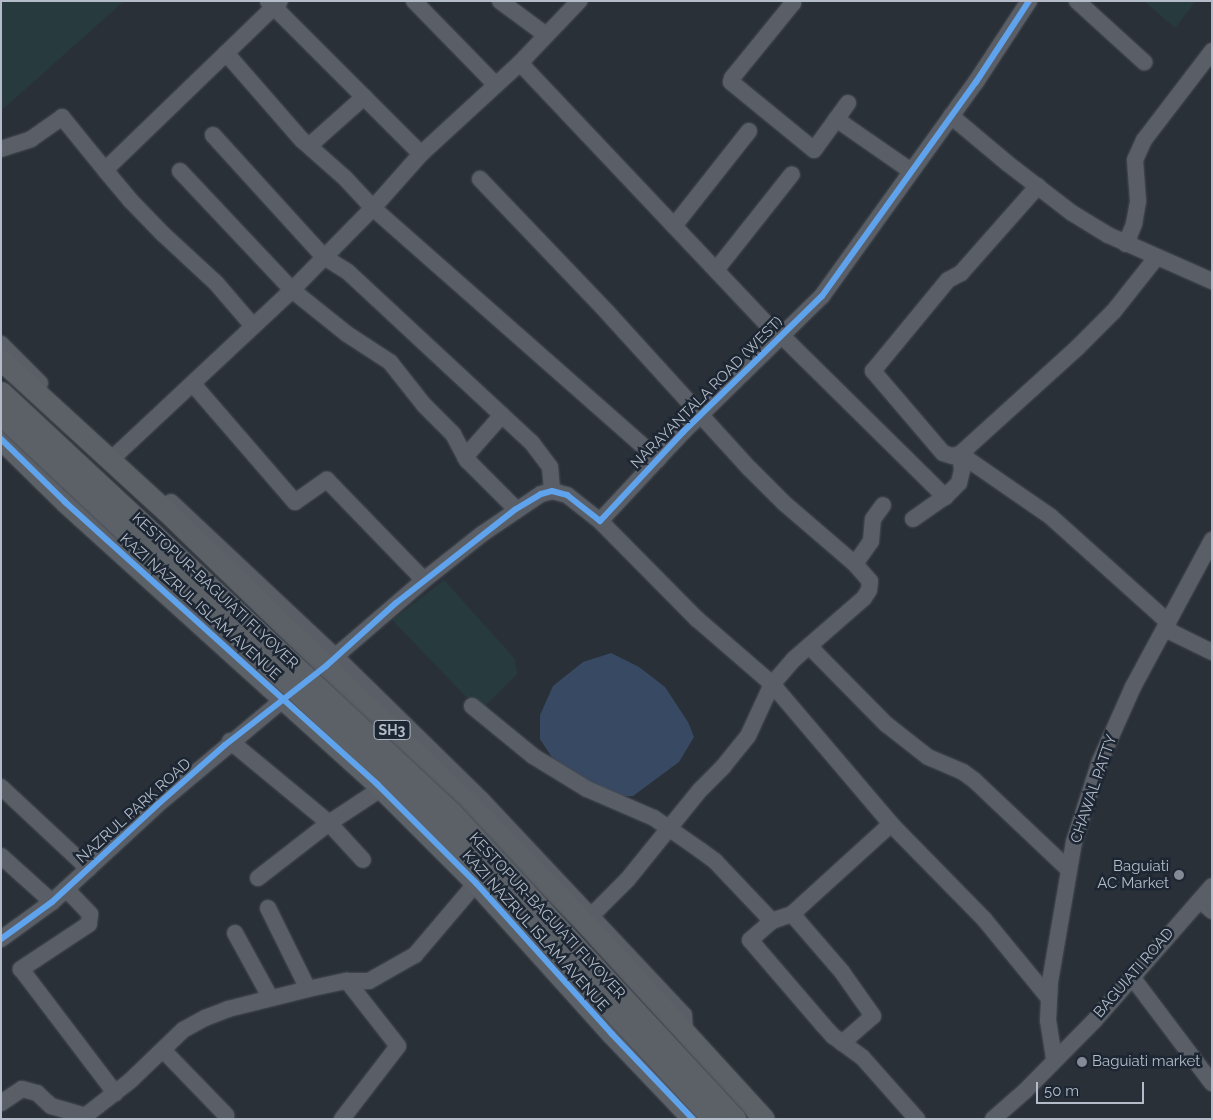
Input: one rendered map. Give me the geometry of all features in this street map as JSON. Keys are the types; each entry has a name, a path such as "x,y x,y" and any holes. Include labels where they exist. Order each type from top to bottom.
{"main road":[{"name":"SH3","path":"1,360 369,697 531,867 764,1119"},
{"name":"KESTOPUR-BAGUIATI FLYOVER","path":"1,392 452,813 735,1119"},
{"name":"KESTOPUR-BAGUIATI FLYOVER","path":"1,415 403,791 526,918 713,1119"},
{"name":"KAZI NAZRUL ISLAM AVENUE","path":"1,439 65,502 382,788 476,883 612,1034 693,1119"},
{"path":"328,740 369,697"}],"street":[{"path":"414,1 496,85"},
{"path":"500,1 546,35"},
{"path":"118,453 292,290 422,154 520,63 579,1"},
{"path":"791,1 793,3 730,82 814,150 848,102"},
{"name":"NARAYANTALA ROAD (WEST)","path":"600,521 700,415 822,296 976,82 1029,1"},
{"path":"1077,1 1144,62"},
{"path":"105,170 226,53 274,3 364,97 422,154"},
{"path":"226,53 308,146 344,178 372,208 658,459"},
{"path":"1126,244 1134,224 1138,201 1135,160 1144,140 1210,59"},
{"path":"520,63 780,336 945,497"},
{"path":"308,146 364,97"},
{"path":"951,116 1072,212 1126,244 1212,281"},
{"path":"1,149 31,139 62,118 130,200 163,234 216,282 253,326"},
{"path":"836,119 911,171"},
{"path":"674,226 749,131"},
{"path":"213,135 324,256 348,272 502,415 543,456 550,467 552,491"},
{"path":"180,171 292,290 347,334 390,362 424,405 453,434 465,457 516,509"},
{"path":"716,270 792,174"},
{"path":"480,179 580,283 700,415 784,503 854,564 870,581 869,590 864,598 809,646 772,684 748,736 724,766 700,790 627,880 592,915"},
{"path":"1038,186 961,273 948,280 874,371 943,453 952,456 960,454 1077,348 1114,311 1156,258"},
{"path":"1,344 118,453 331,661 424,580 516,509 541,494 552,491 566,495 600,521 697,618 772,684 891,824 984,919 1049,998"},
{"path":"193,384 295,502 327,480 424,580"},
{"path":"465,457 502,415"},
{"path":"913,519 945,497 959,483 962,470 960,454"},
{"path":"960,454 1050,516 1166,626 1212,652"},
{"path":"854,564 871,541 873,519 883,505"},
{"name":"CHAWAL PATTY","path":"1054,1058 1048,1020 1049,998 1068,869 1074,842 1100,761 1134,687 1212,540"},
{"path":"809,646 892,730 928,757 963,772 974,780 1068,869"},
{"name":"NAZRUL PARK ROAD","path":"1,939 52,902 157,805 230,741 331,661"},
{"path":"369,697 482,800 592,915 684,1015 685,1034"},
{"path":"472,706 533,756 587,789 642,812 715,860 772,920"},
{"path":"230,741 329,823 363,860"},
{"path":"1,786 89,869"},
{"path":"258,878 329,823 382,788"},
{"path":"891,824 792,914 772,920 750,940 823,1025 862,1057 916,1119"},
{"path":"1,856 52,902"},
{"path":"1,1103 22,1089 37,1093 51,1106 85,1116 115,1093 183,1030 205,1018 228,1009 308,988 347,981 370,981 416,954 476,883"},
{"name":"BAGUIATI ROAD","path":"981,1119 1054,1058 1094,1021 1186,914 1206,906 1212,886"},
{"path":"66,889 90,914 90,924 21,970 115,1093"},
{"path":"268,908 308,988"},
{"path":"792,914 842,972 873,1016 842,1042"},
{"path":"234,933 270,997"},
{"path":"1132,977 1212,1083"},
{"path":"342,1119 398,1046 347,981"},
{"path":"163,1050 226,1115"},
{"name":"BAGUIATI ROAD","path":"993,1119 1025,1091 1054,1058"}],"green space":[{"path":"1,1 124,1 2,110"},
{"path":"1144,1 1196,1 1175,28"},
{"path":"444,580 515,659 517,674 480,711 392,620"}],"water":[{"path":"611,653 639,667 665,687 688,722 694,737 679,762 633,796 610,797 553,759 540,739 540,715 553,686 583,662"}],"cycle path":[{"path":"1,939 52,902 225,745 326,666 396,603 516,509 541,494 552,491 567,495 600,521 683,432 822,296 976,82 1029,1"},
{"path":"1,439 65,502 377,784 476,883 612,1034 693,1119"}],"place":[{"name":"Baguiati AC Market","path":"1179,875"},
{"name":"Baguiati market","path":"1082,1062"}]}
